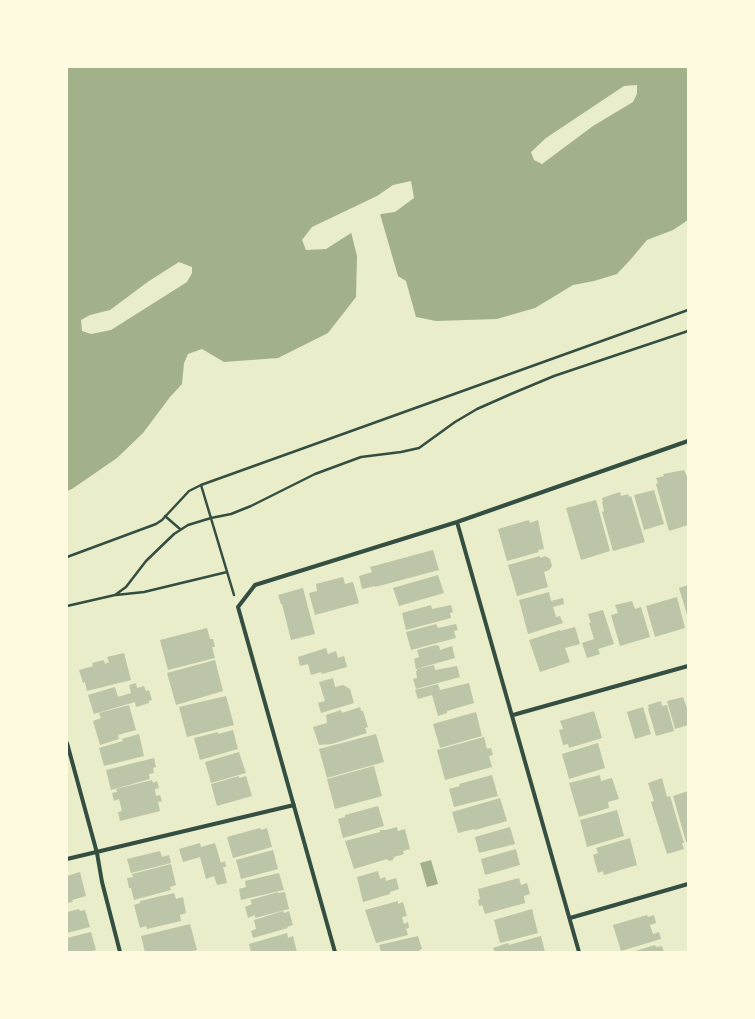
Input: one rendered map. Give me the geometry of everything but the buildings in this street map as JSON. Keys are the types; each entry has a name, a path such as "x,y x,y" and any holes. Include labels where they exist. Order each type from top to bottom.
{"street":[{"path":"335,952 238,607 255,585 457,522 688,441"},
{"path":"457,522 580,952"},
{"path":"513,715 688,666"},
{"path":"67,743 97,853 102,882 120,952"},
{"path":"67,859 294,805"},
{"path":"570,918 688,884"}],"path":[{"path":"67,558 156,524 162,520 189,491 201,485 688,310"},
{"path":"115,595 126,587 146,561 180,529 188,525 231,514 251,506 315,474 361,457 419,448 454,422 477,409 511,394 554,376 688,331"},
{"path":"201,485 238,607"},
{"path":"165,516 180,529"},
{"path":"67,606 115,595 144,592 227,572"}],"shaded area":[{"path":"67,67 688,67 688,220 673,230 647,240 617,274 594,281 573,285 535,308 497,319 436,321 416,317 406,281 398,276 380,214 351,232 357,256 356,297 328,333 278,358 224,362 202,349 188,354 184,363 182,384 170,397 143,433 117,458 67,491"},
{"path":"431,860 438,884 427,887 420,863"}],"pier":[{"path":"637,85 637,94 633,102 593,126 542,164 534,160 531,152 546,138 624,86"},
{"path":"411,181 414,198 395,212 381,214 326,249 306,250 302,240 312,227 377,196 393,185"},
{"path":"179,262 192,267 192,273 187,282 111,330 91,334 82,331 81,320 90,315 110,310 149,281"}]}
